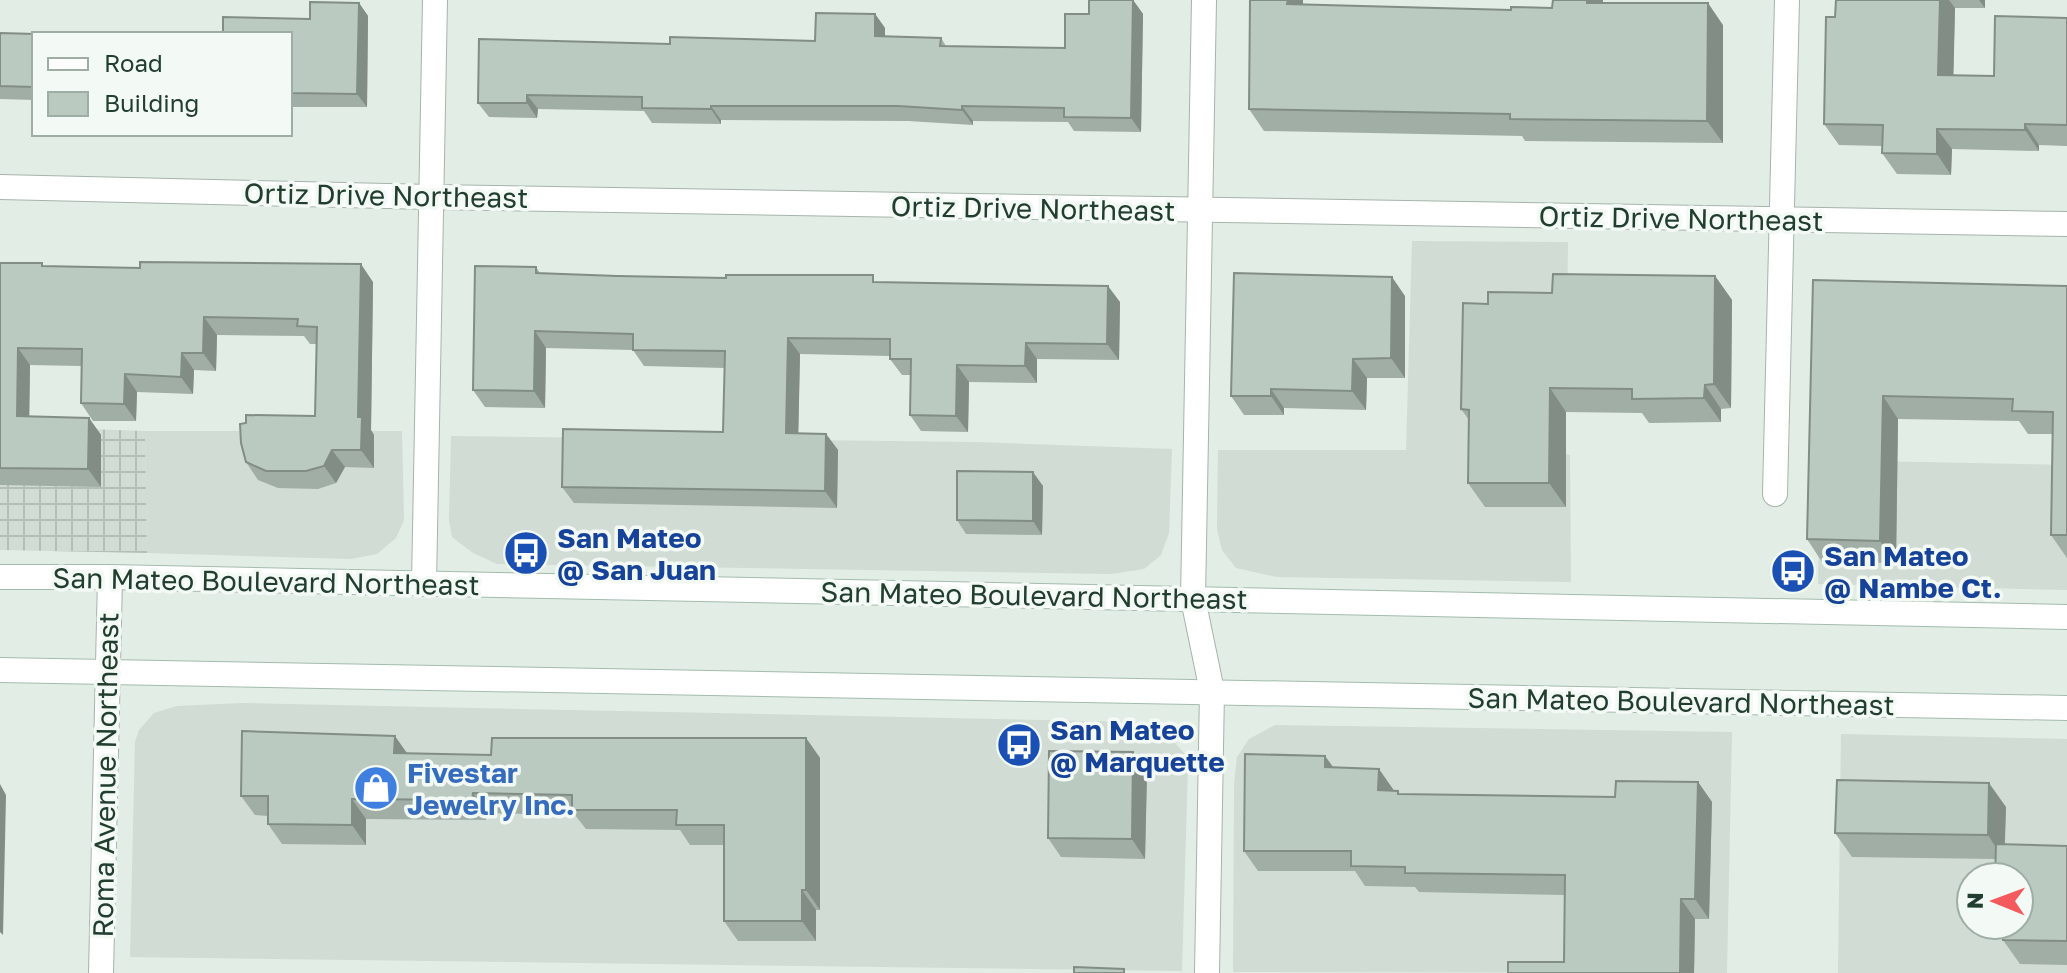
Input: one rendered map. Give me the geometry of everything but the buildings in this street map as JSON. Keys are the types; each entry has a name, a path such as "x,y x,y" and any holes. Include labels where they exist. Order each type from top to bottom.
{"street":[{"path":"424,584 435,0"},
{"path":"1204,0 1193,599 1212,691 1207,973"},
{"path":"1775,494 1787,0"},
{"name":"Ortiz Drive Northeast","path":"0,187 1200,211 2067,224"},
{"name":"San Mateo Boulevard Northeast","path":"0,577 2067,617"},
{"name":"Roma Avenue Northeast","path":"101,973 110,577"},
{"name":"San Mateo Boulevard Northeast","path":"0,670 2067,708"}],"shaded area":[{"path":"1412,241 1568,242 1565,454 1570,455 1571,582 1277,577 1236,568 1222,550 1217,529 1218,450 1406,450"},
{"path":"0,426 145,431 147,553 0,550"},
{"path":"145,431 402,431 404,520 396,538 377,554 351,559 147,553"},
{"path":"451,436 975,442 1172,449 1169,533 1161,555 1144,569 1111,574 497,564 473,553 452,537 449,520"},
{"path":"1821,460 2067,465 2067,590 1818,584"},
{"path":"242,703 1140,722 1165,732 1184,753 1188,764 1182,971 130,957 135,742 139,730 154,713 177,706"},
{"path":"1275,725 1732,732 1727,973 1233,972 1234,784 1237,757 1249,739"},
{"path":"1841,734 2067,739 2067,973 1838,973"}],"place":[{"name":"San Mateo @ San Juan","path":"526,553"},
{"name":"San Mateo @ Nambe Ct.","path":"1793,571"},
{"name":"San Mateo @ Marquette","path":"1019,745"},
{"name":"Fivestar Jewelry Inc.","path":"376,788"}]}
